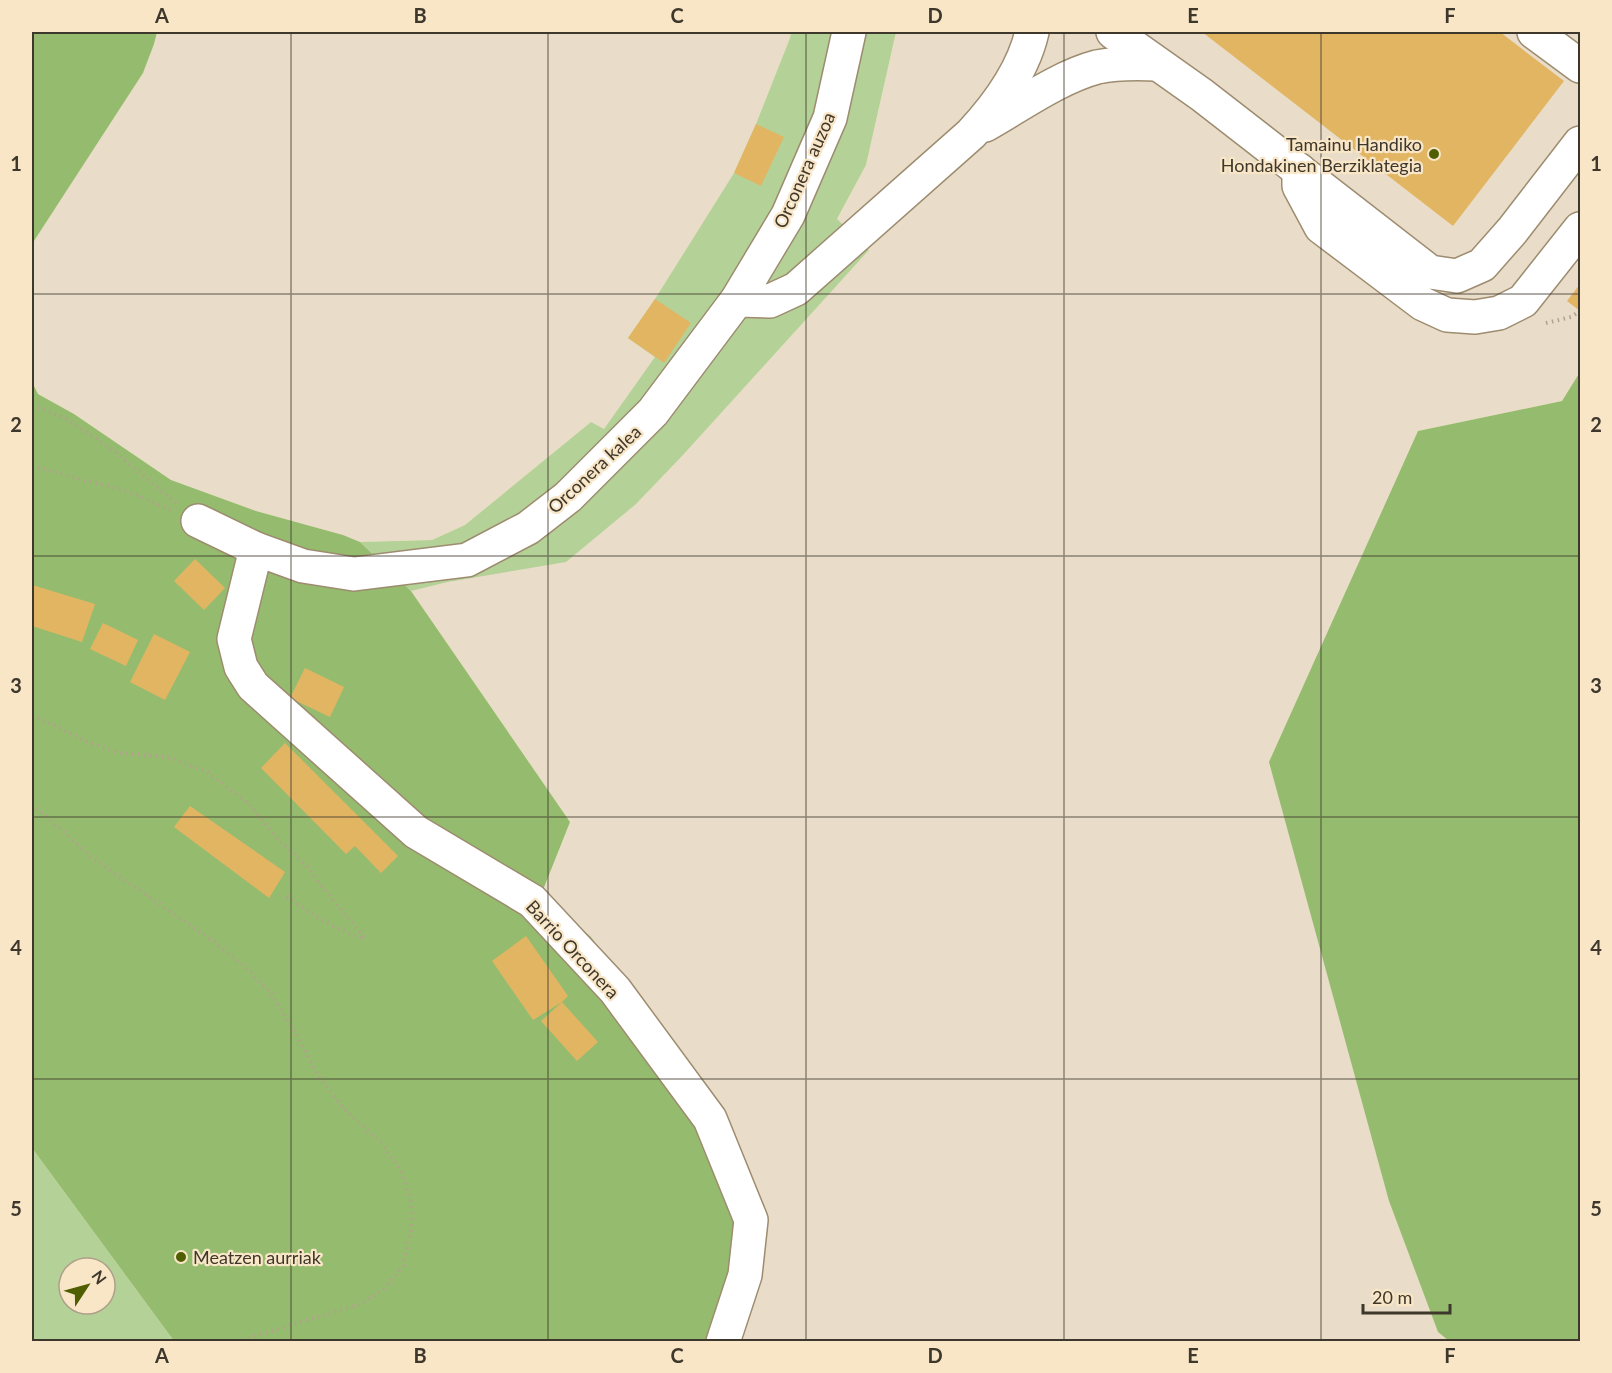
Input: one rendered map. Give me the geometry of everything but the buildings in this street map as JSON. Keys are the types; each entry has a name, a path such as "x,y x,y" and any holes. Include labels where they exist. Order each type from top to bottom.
{"street":[{"name":"Orconera auzoa","path":"737,300 789,215 830,118 849,32"},
{"path":"737,300 771,301 796,289 971,134 996,107 1018,69 1032,32"},
{"path":"1113,32 1202,95 1430,272 1457,276 1482,265 1512,231 1581,143"},
{"path":"1534,32 1581,66"},
{"path":"971,134 1063,81 1096,68 1129,63 1157,64"},
{"path":"1299,170 1299,186 1322,227 1423,304 1447,315 1499,314 1523,301 1581,229"},
{"name":"Orconera kalea","path":"198,521 256,549 303,566 354,574 467,560 528,528 568,498 653,412 737,300"},
{"name":"Barrio Orconera","path":"256,549 234,639 241,667 253,686 416,832 532,902 615,990 710,1119 751,1220 745,1275 723,1341"}],"path":[{"path":"32,406 63,417 110,448 198,521"},
{"path":"32,466 129,492 198,521"},
{"path":"32,715 90,744 120,753 167,757 206,771 251,806 279,841 307,866 366,938 351,935 301,907 285,895"},
{"path":"32,804 94,859 213,941 245,967 270,992 296,1034 318,1077 344,1109 382,1144 401,1171 411,1202 411,1231 403,1266 383,1290 357,1305 236,1341"}],"shaded area":[{"path":"157,32 791,32 756,124 734,173 628,338 656,357 604,430 591,422 465,525 432,540 360,542 343,535 256,511 171,480 74,414 38,394 32,382 32,244 143,73"},
{"path":"896,32 1580,32 1580,372 1562,401 1418,431 1389,1201 1438,1332 1449,1341 737,1341 684,1068 591,937 541,895 570,822 411,591 448,582 636,504 869,250 837,220 866,165"}],"green space":[{"path":"32,32 157,32 143,73 32,244"},
{"path":"791,32 896,32 866,165 837,219 869,250 636,504 566,562 448,582 411,591 360,542 432,540 465,525 591,422 604,429 655,357 628,338 734,173 756,124"},
{"path":"1580,372 1580,1341 1449,1341 1438,1332 1389,1201 1269,762 1418,431 1562,401"},
{"path":"32,382 38,394 74,414 171,480 256,511 343,535 360,542 411,591 570,822 541,895 591,937 684,1068 748,1175 737,1341 174,1341 117,1264 117,1256 111,1256 32,1148"},
{"path":"32,1148 111,1256 57,1256 57,1316 117,1316 117,1264 174,1341 32,1341"}],"place":[{"name":"Tamainu Handiko Hondakinen Berziklategia","path":"1434,154"},
{"name":"Meatzen aurriak","path":"181,1257"}]}
